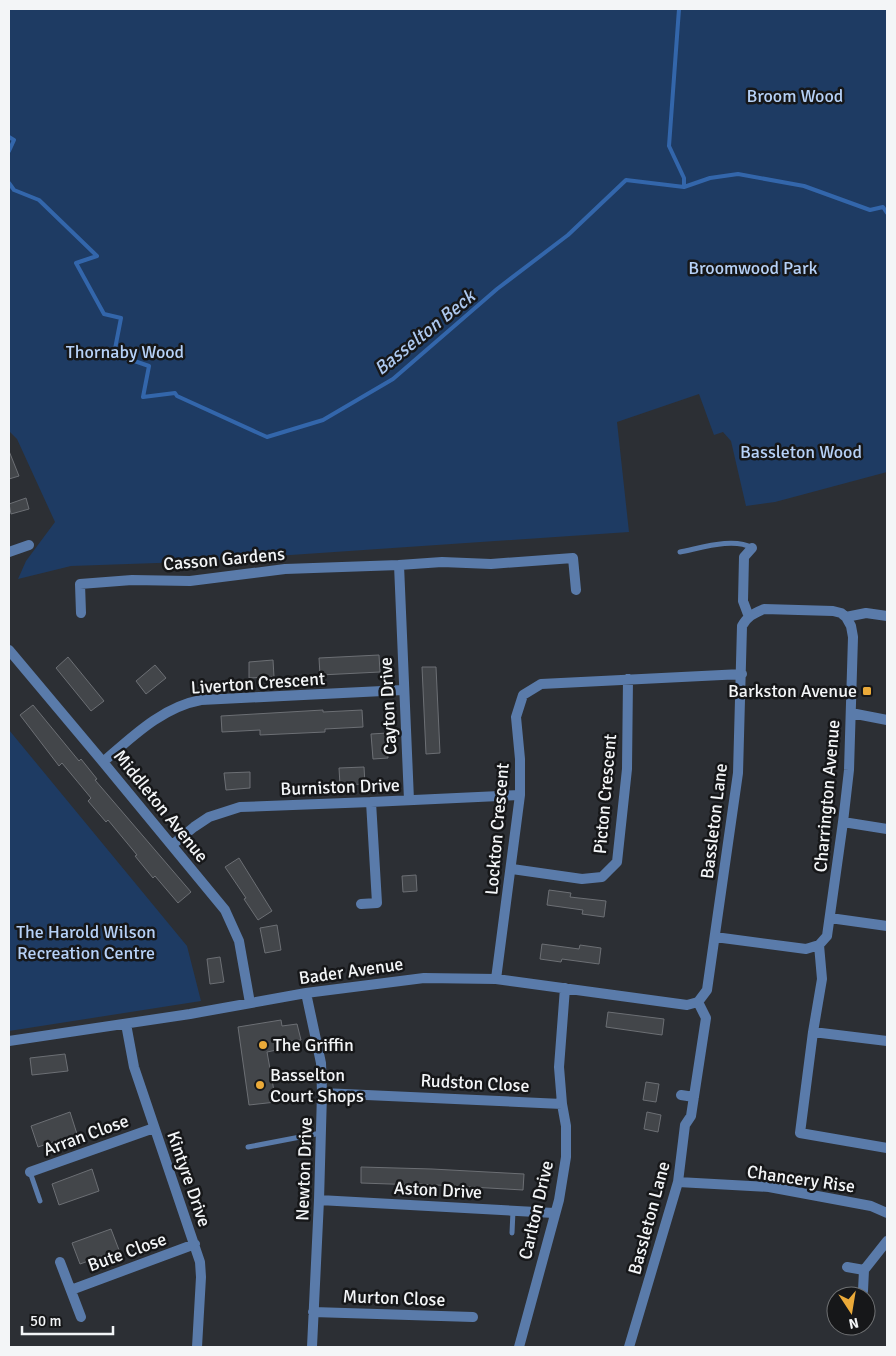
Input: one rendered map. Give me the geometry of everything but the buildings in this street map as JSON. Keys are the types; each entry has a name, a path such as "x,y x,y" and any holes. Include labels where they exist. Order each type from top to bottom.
{"street":[{"path":"9,552 29,545"},
{"name":"Bassleton Lane","path":"629,1347 678,1182 688,1120 694,1097 706,1018 698,1002 707,990 738,774 742,626 748,617 743,600 744,557 752,548"},
{"name":"Casson Gardens","path":"81,613 80,584 132,580 190,581 285,569 442,562 490,564 573,558 576,590"},
{"name":"Cayton Drive","path":"399,565 403,690 410,800"},
{"path":"748,617 764,609 833,611 841,613 846,617 866,613 887,616"},
{"name":"Charrington Avenue","path":"846,617 851,626 853,637 849,770 844,822 827,936 819,945 822,979 800,1133 887,1148"},
{"name":"Middleton Avenue","path":"9,650 172,844 224,910 239,941 250,1003"},
{"name":"Lockton Crescent","path":"496,979 512,869 520,795 520,759 516,717 523,695 541,684 742,674"},
{"name":"Picton Crescent","path":"512,869 582,878 602,876 617,862 627,769 628,679"},
{"name":"Liverton Crescent","path":"103,762 146,725 186,703 201,700 403,690"},
{"path":"851,713 884,719"},
{"name":"Burniston Drive","path":"172,844 209,817 240,807 520,795"},
{"path":"361,904 377,904 371,802"},
{"path":"844,822 887,828"},
{"path":"830,918 887,926"},
{"path":"715,937 806,949 819,945"},
{"name":"Bader Avenue","path":"9,1041 126,1024 306,993 424,978 496,979 687,1005 698,1002"},
{"name":"Carlton Drive","path":"518,1347 559,1200 566,1157 566,1126 559,1067 565,988"},
{"name":"Newton Drive","path":"306,993 321,1063 322,1093 322,1133 312,1347"},
{"name":"Kintyre Drive","path":"126,1024 134,1067 200,1262 202,1277 196,1347"},
{"path":"813,1032 887,1041"},
{"name":"Rudston Close","path":"322,1093 562,1104"},
{"path":"681,1095 694,1097"},
{"name":"Arran Close","path":"30,1172 154,1128"},
{"name":"Chancery Rise","path":"678,1182 769,1188 871,1206 887,1213"},
{"name":"Aston Drive","path":"319,1200 554,1213"},
{"path":"863,1286 864,1270 887,1241"},
{"name":"Bute Close","path":"70,1290 195,1244"},
{"path":"60,1262 82,1317"},
{"path":"847,1267 864,1270"},
{"name":"Murton Close","path":"313,1312 473,1317"}],"lane":[{"path":"680,552 733,543 744,543 752,548"},
{"path":"248,1147 322,1133"},
{"path":"30,1172 40,1201"},
{"path":"512,1233 513,1210"}],"green space":[{"path":"9,9 887,9 887,472 775,502 746,506 731,441 723,432 714,435 699,394 617,422 629,532 186,562 71,566 18,579 26,561 55,522 17,439 9,431"},
{"name":"The Harold Wilson Recreation Centre","path":"9,730 187,946 201,1001 9,1031"}],"waterway":[{"path":"679,9 669,146 684,178 684,187"},
{"name":"Basselton Beck","path":"9,137 14,140 9,151"},
{"name":"Basselton Beck","path":"9,183 14,190 39,200 97,256 76,263 104,314 121,318 114,354 149,366 143,397 175,393 177,396 267,437 323,420 393,379 497,289 568,235 626,180 684,187 710,178 738,174 804,186 870,210 883,207 887,213"}],"place":[{"name":"Barkston Avenue","path":"867,691"},
{"name":"The Griffin","path":"263,1045"},
{"name":"Basselton Court Shops","path":"260,1085"}],"park label":[{"name":"Broom Wood","path":"795,96"},
{"name":"Broomwood Park","path":"753,268"},
{"name":"Thornaby Wood","path":"125,352"},
{"name":"Bassleton Wood","path":"801,452"}]}
